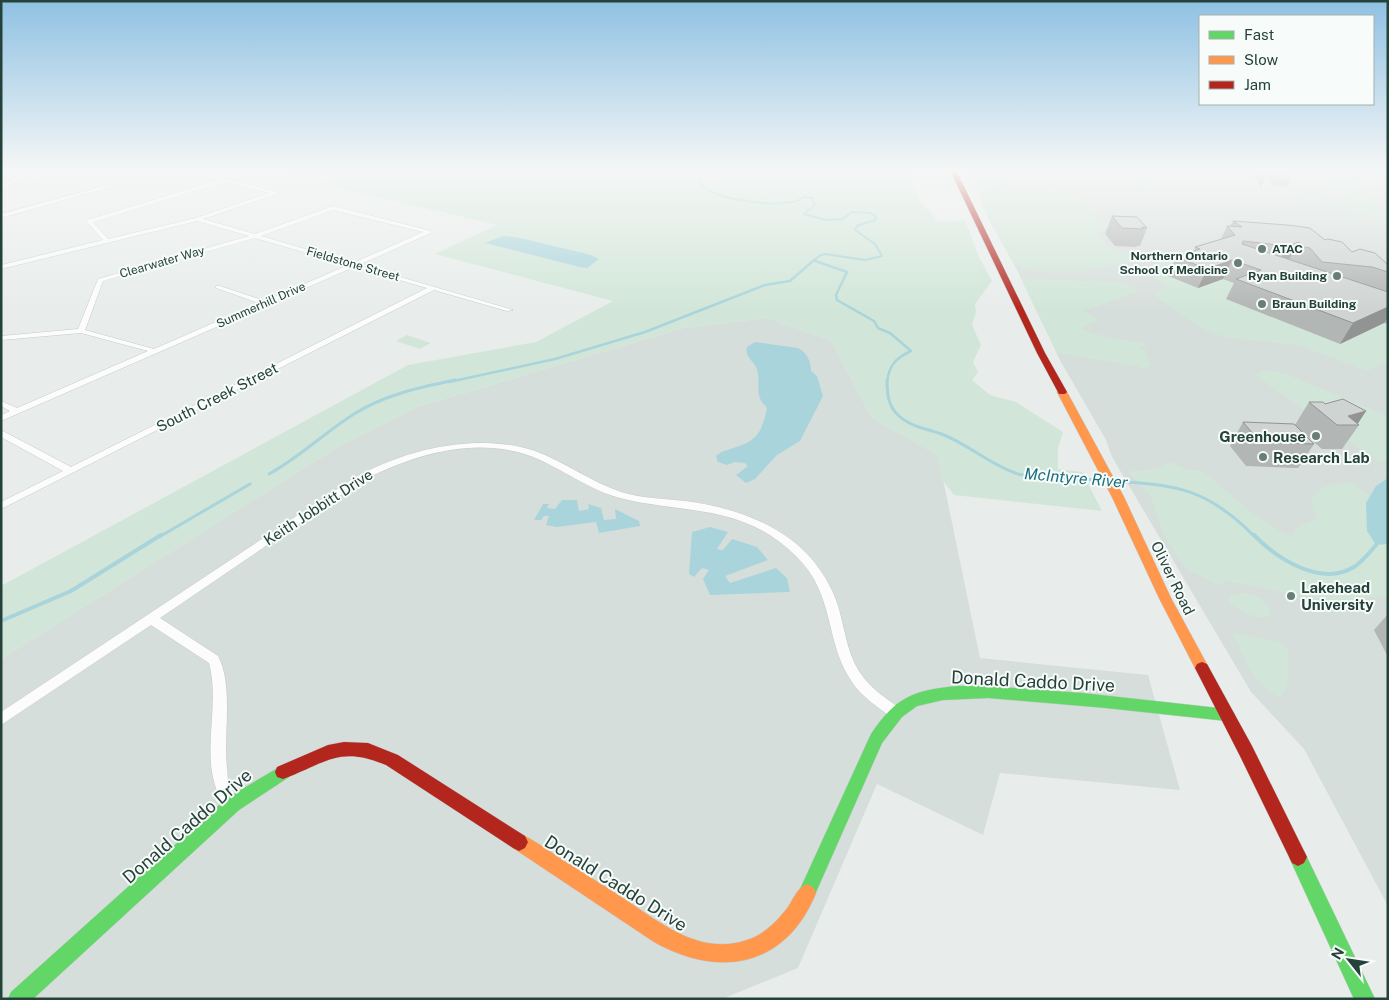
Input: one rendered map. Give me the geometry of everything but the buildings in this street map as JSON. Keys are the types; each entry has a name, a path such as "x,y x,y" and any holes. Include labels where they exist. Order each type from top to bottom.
{"main road":[{"name":"Oliver Road","path":"975,217 1043,357 1118,497 1165,598 1227,715 1308,877 1365,999"},
{"name":"Donald Caddo Drive","path":"18,999 233,804 269,779 309,760 340,750 358,748 371,750 392,760 675,943 711,954 736,954 762,946 778,933 798,910 817,873 876,739 886,722 910,702 932,695 957,691 1092,700 1227,715"}],"street":[{"path":"103,217 89,221 108,241"},
{"path":"1,267 205,217"},
{"name":"Clearwater Way","path":"81,331 100,280 256,236 309,217"},
{"name":"Summerhill Drive","path":"1,418 429,232 368,217"},
{"name":"Fieldstone Street","path":"198,219 509,310"},
{"path":"218,287 265,303"},
{"name":"South Creek Street","path":"1,506 433,288"},
{"path":"1,338 81,331 155,351"},
{"path":"1,403 17,411"},
{"path":"1,433 71,471"},
{"name":"Keith Jobbitt Drive","path":"1,719 357,480 401,459 434,450 478,446 521,450 538,456 598,487 643,500 702,506 723,512 768,530 785,541 810,564 823,582 832,603 844,653 857,678 896,713"},
{"path":"150,618 214,660 218,674 220,709 218,753 222,785 233,804"}],"shaded area":[{"name":"Lakehead University","path":"988,217 1388,217 1388,906 1304,749 1251,692 1112,457 1106,440 1061,362 1015,266"},
{"path":"767,318 831,340 872,418 938,455 980,658 1148,675 1180,790 1000,773 983,835 877,784 798,968 722,999 1,999 1,659 339,446 417,407 683,328"}],"green space":[{"path":"462,217 934,217 938,222 965,220 979,257 992,281 975,304 976,312 972,325 981,345 973,362 978,372 972,380 990,395 1016,402 1063,432 1058,448 1058,469 1082,472 1102,511 954,495 943,481 937,455 872,418 831,340 767,318 683,328 417,407 339,446 1,659 1,586 408,365 536,342 613,301 435,254 497,225"},
{"path":"988,217 1096,217 1110,226 1097,234 1106,245 1138,259 1122,264 1076,271 1044,271 1015,266"},
{"path":"1369,217 1384,217 1388,222"},
{"path":"1204,244 1263,248 1388,292 1388,361 1367,371 1298,345 1231,338 1214,334 1200,327 1154,295 1155,292 1169,287 1142,269"},
{"path":"1022,280 1118,282 1136,288 1135,293 1083,311 1098,320 1080,328 1104,337 1149,344 1140,348 1145,351 1151,366 1140,369 1139,366 1057,353"},
{"path":"407,335 431,343 420,349 396,341"},
{"path":"1265,370 1283,373 1388,416 1388,459 1381,463 1255,375"},
{"path":"1170,462 1186,469 1204,472 1255,516 1287,535 1293,535 1306,523 1317,520 1311,499 1319,490 1339,483 1351,482 1366,493 1388,519 1388,596 1367,598 1354,606 1228,581 1218,585 1189,570 1180,561 1164,535 1150,495 1128,471 1150,470"},
{"path":"1241,593 1260,598 1267,604 1271,614 1261,617 1255,616 1243,612 1229,602 1229,596"},
{"path":"1234,633 1281,643 1288,651 1288,680 1286,689 1279,697 1271,693 1257,679 1241,651"}],"water":[{"path":"503,236 516,237 591,255 599,259 587,268 485,243"},
{"path":"755,342 798,348 804,352 808,358 811,371 817,376 823,396 800,441 777,455 755,479 746,483 736,475 748,466 745,463 734,462 727,465 718,462 716,456 752,440 760,431 767,408 761,401 756,367 747,350 747,347"},
{"path":"1388,478 1388,544 1376,545 1367,531 1366,503 1376,486"},
{"path":"562,500 577,500 579,511 589,509 588,504 601,508 604,520 616,519 615,509 639,521 640,526 599,533 596,522 557,527 546,525 549,516 544,516 541,520 534,520 543,504 549,504 547,508 555,509"},
{"path":"710,527 728,532 717,549 723,550 732,539 757,547 768,560 725,576 730,583 776,568 787,578 790,592 710,595 703,579 709,570 702,568 694,577 689,574 692,532"}],"waterway":[{"name":"McIntyre River","path":"814,217 826,220 843,219 846,217"},
{"name":"McIntyre River","path":"812,262 825,254 865,260 882,256 875,244 855,230 857,226 875,220 876,217"},
{"path":"449,382 555,359 645,332 765,285 790,281 813,261"},
{"name":"McIntyre River","path":"819,262 815,261 847,272 836,295 837,300 874,321 878,328 890,333 911,351 901,356 894,363 889,371 887,381"},
{"path":"269,474 343,421 366,407 403,392 455,380"},
{"name":"McIntyre River","path":"887,381 890,403 903,419 953,439 1008,470 1040,478 1106,480"},
{"name":"McIntyre River","path":"1112,481 1155,485 1190,492 1222,508 1255,537"},
{"path":"159,537 250,484"},
{"path":"1,621 71,591 161,535"},
{"name":"McIntyre River","path":"1254,535 1275,553 1300,568 1328,574 1354,567 1376,545"}],"traffic: fast":[{"path":"807,893 876,739 897,712 913,701 943,693 988,692 1227,715"},
{"path":"18,999 233,804 283,772"},
{"path":"1298,857 1365,999"}],"traffic: slow":[{"path":"1062,392 1118,497 1165,598 1202,668"},
{"path":"519,842 646,926 676,943 697,951 717,954 736,953 753,948 768,940 783,928 807,893"}],"traffic: jam":[{"path":"975,217 1041,353 1062,392"},
{"path":"1202,668 1246,751 1298,857"},
{"path":"283,772 328,752 344,749 368,750 392,760 519,842"}],"place":[{"name":"ATAC","path":"1262,249"},
{"name":"Northern Ontario School of Medicine","path":"1238,263"},
{"name":"Ryan Building","path":"1337,276"},
{"name":"Braun Building","path":"1262,304"},
{"name":"Greenhouse","path":"1316,436"},
{"name":"Research Lab","path":"1263,457"},
{"name":"Lakehead University","path":"1291,596"}]}
